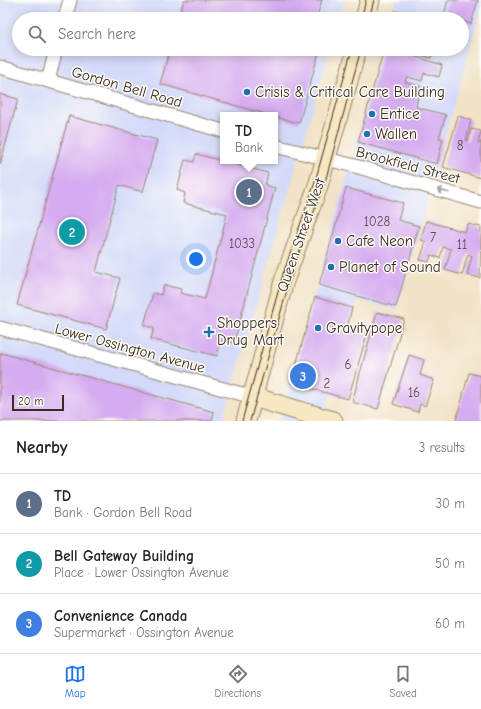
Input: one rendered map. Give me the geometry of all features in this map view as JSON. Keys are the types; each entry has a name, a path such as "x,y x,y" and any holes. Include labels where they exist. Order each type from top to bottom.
{"main road":[{"path":"367,12 370,0"},
{"name":"Queen Street West","path":"246,421 284,281 326,159 355,56"},
{"path":"253,398 333,421"}],"street":[{"path":"67,12 70,0"},
{"path":"48,81 54,56"},
{"name":"Gordon Bell Road","path":"0,68 220,130"},
{"path":"278,147 326,159"},
{"name":"Brookfield Street","path":"326,159 481,202"},
{"name":"Lower Ossington Avenue","path":"0,328 253,398"}],"shaded area":[{"path":"0,0 344,0 341,12 12,12 12,56 328,56 223,421 0,421"},
{"path":"396,0 481,0 481,8 469,51 469,12 393,12"},
{"path":"380,56 468,56 397,310 357,300 323,421 280,421"}],"building":[{"path":"184,0 322,0 318,12 180,12"},
{"path":"448,0 478,0 471,24 469,23 469,12 445,12"},
{"name":"Crisis & Critical Care Building","path":"168,56 318,56 299,123 278,118 278,112 258,112 160,84"},
{"path":"382,56 413,56 442,65 439,77 424,73 422,81 407,77 405,82 420,86 416,107 446,115 439,138 443,139 437,164 358,142"},
{"path":"0,94 18,99 0,165"},
{"path":"69,116 157,140 143,192 119,185 96,272 120,278 106,329 17,305"},
{"path":"458,116 471,120 466,140 468,141 471,129 481,131 478,143 480,144 481,141 481,178 443,167"},
{"path":"196,154 220,160 220,164 234,164 268,173 265,185 275,188 234,343 221,340 217,356 151,339 154,328 144,325 153,293 161,295 164,285 181,289 180,293 205,299 227,214 183,203 185,193 177,190 185,160 194,162"},
{"path":"346,188 403,203 398,220 419,226 396,307 319,285"},
{"path":"426,221 465,232 468,224 481,227 480,278 467,275 472,256 468,254 462,275 445,270 451,249 443,247 440,258 431,255 429,262 420,260 426,242 421,240"},
{"path":"315,297 352,308 347,328 367,334 348,399 291,383"},
{"path":"377,312 404,319 378,409 352,402"},
{"path":"1,353 214,412 212,421 0,421"},
{"path":"409,355 424,360 420,375 434,380 425,406 420,404 418,412 393,404"},
{"path":"469,373 481,376 481,421 456,421"}],"tram line":[{"path":"363,12 366,0"},
{"path":"371,12 374,0"},
{"path":"242,421 283,274 314,185 350,56"},
{"path":"250,421 289,283 325,182 359,56"}],"place":[{"name":"Crisis & Critical Care Building","path":"247,92"},
{"name":"Entice","path":"372,114"},
{"name":"Wallen","path":"367,134"},
{"name":"TD","path":"249,192"},
{"name":"Bell Gateway Building","path":"72,232"},
{"name":"Cafe Neon","path":"338,241"},
{"name":"Planet of Sound","path":"331,267"},
{"name":"Gravitypope","path":"318,328"},
{"name":"Shoppers Drug Mart","path":"209,332"},
{"name":"Convenience Canada","path":"303,376"}]}
